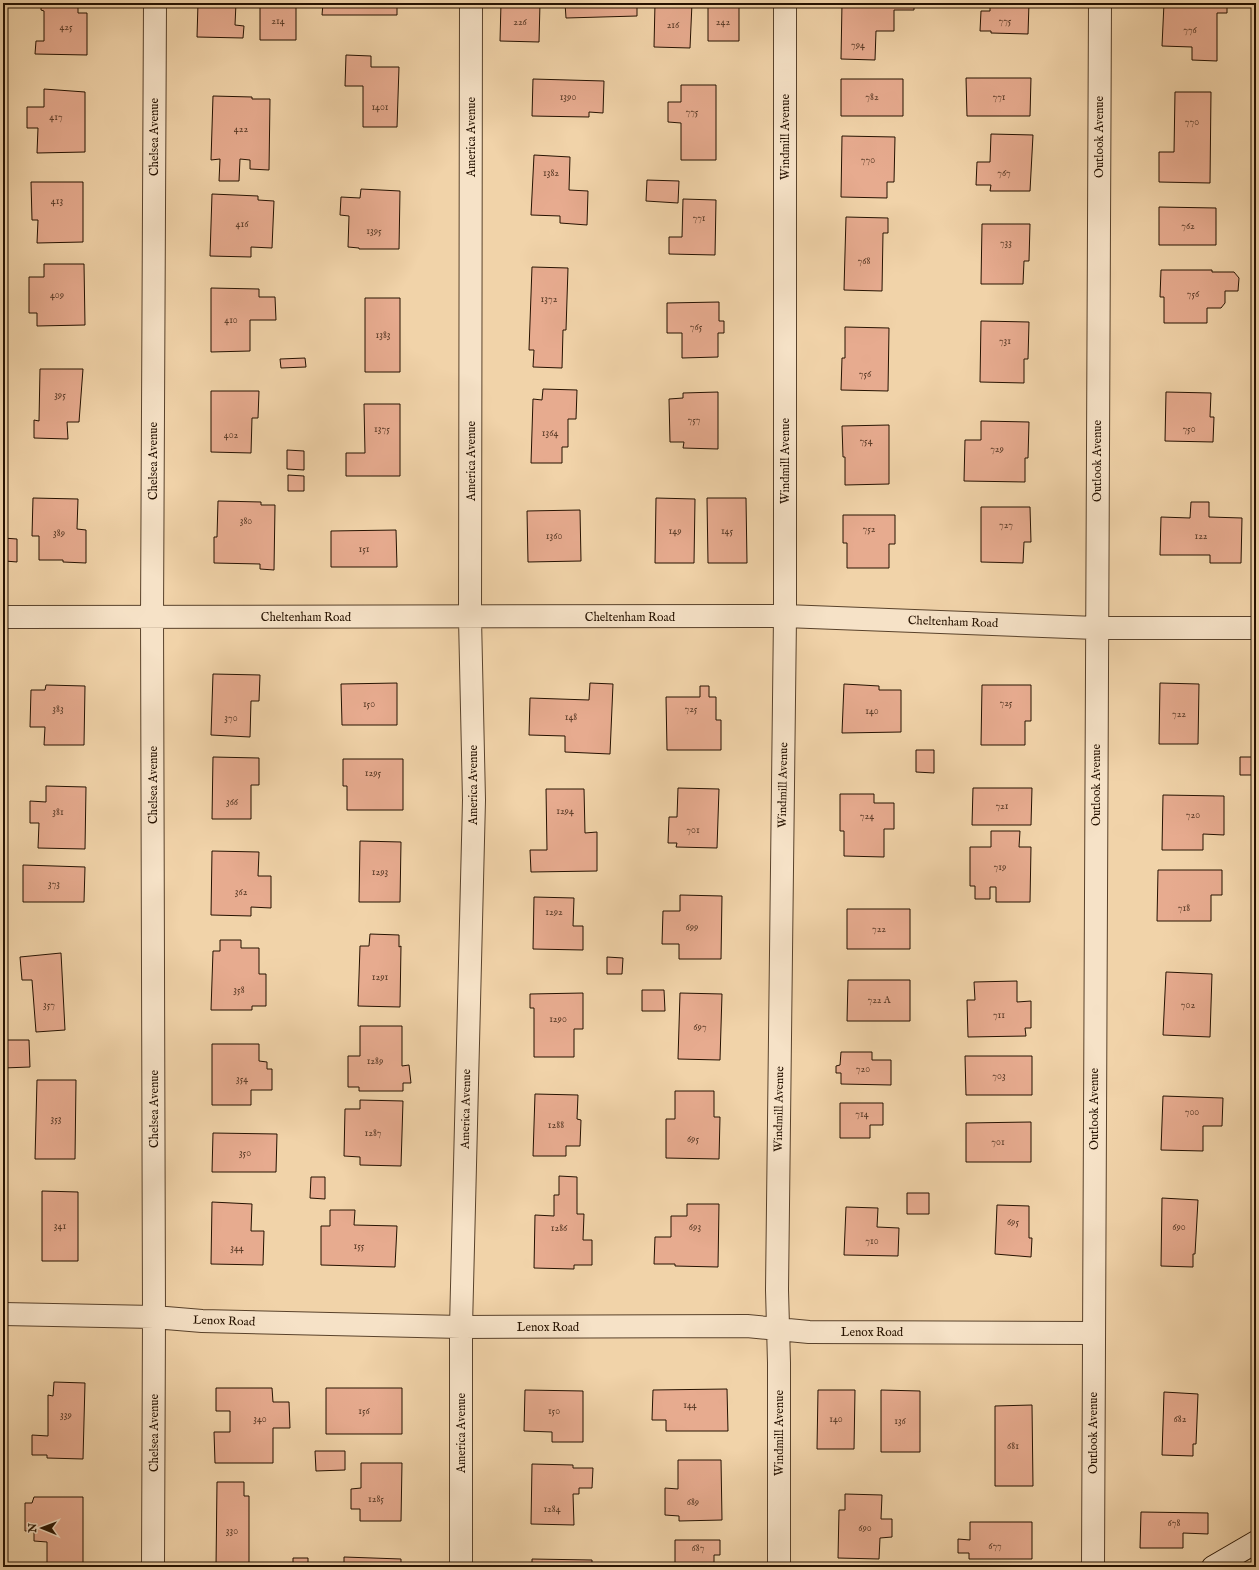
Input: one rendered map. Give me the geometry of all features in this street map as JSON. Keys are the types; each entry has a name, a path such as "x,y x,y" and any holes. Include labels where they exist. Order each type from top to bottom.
{"street":[{"name":"Chelsea Avenue","path":"153,1567 154,1317 152,617 155,3"},
{"name":"America Avenue","path":"461,1567 461,1327 474,800 470,618 471,3"},
{"name":"Windmill Avenue","path":"779,1567 777,1290 785,616 785,3"},
{"name":"Outlook Avenue","path":"1093,1567 1096,628 1100,3"},
{"name":"Cheltenham Road","path":"3,618 785,616 1096,628 1256,628"},
{"name":"Lenox Road","path":"3,1314 154,1317 202,1321 461,1327 747,1326 809,1332 1093,1334"},
{"path":"1213,1567 1256,1542"}],"building":[{"path":"41,3 78,3 78,13 87,13 87,55 35,54 36,41 44,41 44,11 41,10"},
{"path":"198,3 236,3 235,25 244,26 243,38 197,37"},
{"path":"260,3 296,3 296,40 260,40"},
{"path":"323,3 397,3 397,15 322,15"},
{"path":"501,3 540,3 539,42 500,41"},
{"path":"565,3 637,3 637,16 566,18"},
{"path":"655,3 692,3 690,48 654,47"},
{"path":"708,3 739,3 739,41 708,41"},
{"path":"842,3 914,3 914,10 894,10 894,31 876,31 875,60 841,59"},
{"path":"990,3 1029,3 1028,34 991,33 991,31 980,31 981,11 990,11"},
{"path":"1164,3 1227,3 1227,13 1217,13 1217,61 1192,60 1192,47 1162,46"},
{"path":"346,55 371,56 371,67 399,67 397,127 363,127 363,86 345,86"},
{"path":"966,78 1031,78 1030,116 967,116"},
{"path":"533,79 604,81 603,113 589,112 589,117 532,116"},
{"path":"841,79 903,79 903,116 841,116"},
{"path":"681,85 716,85 716,160 681,160 681,123 668,122 668,102 681,102"},
{"path":"44,89 85,92 85,152 37,153 38,128 27,128 27,107 44,107"},
{"path":"1175,92 1211,92 1210,183 1159,182 1159,152 1174,152"},
{"path":"213,96 270,99 269,170 250,169 250,160 240,159 239,181 219,181 220,159 211,160"},
{"path":"991,134 1033,135 1030,191 990,191 991,185 976,185 977,162 990,162"},
{"path":"842,136 895,137 894,182 887,182 887,198 841,197"},
{"path":"534,155 570,157 569,190 588,191 587,225 560,223 560,216 531,215"},
{"path":"647,180 679,181 678,203 646,201"},
{"path":"31,182 83,182 83,242 37,243 38,220 32,220"},
{"path":"361,189 400,191 399,249 359,249 348,247 349,216 340,215 341,197 360,198"},
{"path":"212,194 258,196 258,200 274,201 272,248 251,247 251,257 210,256"},
{"path":"683,199 716,200 715,255 669,254 669,237 682,237"},
{"path":"1159,207 1216,208 1216,245 1159,245"},
{"path":"846,217 888,218 888,233 883,233 882,291 844,290"},
{"path":"982,224 1030,224 1029,261 1024,261 1023,284 981,284"},
{"path":"44,264 84,264 85,325 37,326 37,313 29,313 29,277 44,277"},
{"path":"532,267 568,268 566,330 563,330 562,368 533,367 534,350 529,350"},
{"path":"1161,270 1212,270 1212,272 1234,272 1239,278 1238,291 1225,291 1225,303 1221,308 1207,308 1207,323 1164,323 1164,297 1160,297"},
{"path":"211,288 259,289 259,297 275,297 276,320 250,320 250,351 211,352"},
{"path":"365,298 400,298 400,372 365,372"},
{"path":"719,302 719,321 724,321 724,333 718,333 718,357 682,358 682,333 667,333 667,303"},
{"path":"981,321 1029,322 1028,359 1024,359 1024,383 980,382"},
{"path":"845,327 889,328 888,391 841,390 842,358 845,358"},
{"path":"305,358 306,367 281,368 280,359"},
{"path":"40,369 83,369 79,422 67,422 68,439 34,438 34,420 39,421"},
{"path":"543,389 577,390 576,419 568,419 568,447 562,447 562,463 531,463 533,399 542,400"},
{"path":"211,391 259,391 258,418 252,418 251,453 211,452"},
{"path":"718,392 718,449 683,448 684,442 670,442 669,399 683,398 683,393"},
{"path":"1166,392 1211,393 1210,417 1214,417 1213,442 1165,441"},
{"path":"364,404 400,404 400,476 346,476 346,453 365,453"},
{"path":"981,421 1029,422 1028,458 1025,458 1025,482 964,481 965,440 981,440"},
{"path":"889,425 889,484 845,485 845,457 843,457 842,426"},
{"path":"287,450 304,451 304,470 287,469"},
{"path":"288,475 304,476 304,491 288,491"},
{"path":"33,498 78,499 77,529 86,530 86,563 63,562 63,560 39,560 39,536 32,536"},
{"path":"656,498 695,499 694,563 655,563"},
{"path":"707,498 746,498 747,563 708,563"},
{"path":"218,501 261,502 261,505 275,505 274,570 260,569 260,564 214,563 214,537 217,537"},
{"path":"1191,502 1209,502 1209,517 1242,518 1241,563 1210,563 1210,555 1160,555 1161,517 1190,518"},
{"path":"981,507 1030,507 1031,542 1024,542 1023,563 981,562"},
{"path":"580,510 581,561 528,562 527,511"},
{"path":"843,515 895,515 895,544 889,544 889,568 847,568 847,543 843,543"},
{"path":"396,530 397,567 331,567 331,531"},
{"path":"3,538 17,539 17,562 5,561 5,564 3,564"},
{"path":"213,674 260,675 259,701 251,701 250,737 211,735"},
{"path":"397,683 397,725 342,725 341,684"},
{"path":"590,683 613,684 610,754 565,752 565,736 529,735 530,698 589,700"},
{"path":"1160,683 1199,684 1198,744 1159,744"},
{"path":"844,684 879,686 879,690 901,690 901,732 842,733"},
{"path":"46,685 85,686 84,745 44,745 45,727 30,727 31,690 45,690"},
{"path":"982,685 1031,685 1031,721 1025,721 1025,745 981,745"},
{"path":"700,686 709,686 709,697 716,697 716,720 721,720 721,750 667,750 666,697 700,697"},
{"path":"916,750 934,750 934,773 916,772"},
{"path":"213,757 259,758 259,785 251,785 251,819 212,819"},
{"path":"1240,757 1256,757 1256,775 1240,775"},
{"path":"343,759 403,759 403,810 347,810 347,786 343,786"},
{"path":"46,786 86,787 85,849 38,848 39,823 30,823 30,801 46,802"},
{"path":"678,788 719,789 717,848 676,847 677,843 668,843 669,817 677,817"},
{"path":"973,788 1032,788 1031,825 972,825"},
{"path":"546,789 584,789 585,833 597,832 597,871 531,872 530,850 547,850"},
{"path":"840,794 874,794 874,803 894,803 894,829 884,829 884,857 844,856 844,831 840,831"},
{"path":"1163,795 1224,796 1224,835 1203,834 1203,850 1162,850"},
{"path":"991,831 1020,831 1019,847 1031,847 1030,902 996,902 996,887 990,887 990,899 975,899 975,886 970,886 970,847 991,847"},
{"path":"360,841 401,842 400,902 359,902"},
{"path":"212,851 259,852 258,876 271,876 271,908 251,907 251,916 211,915"},
{"path":"23,865 85,867 84,902 23,902"},
{"path":"1158,870 1222,870 1222,895 1211,895 1211,921 1157,921"},
{"path":"680,895 722,896 721,959 679,959 679,944 662,944 663,911 680,911"},
{"path":"534,897 574,898 573,926 583,926 583,950 533,949"},
{"path":"847,909 910,909 910,949 847,949"},
{"path":"370,934 399,935 399,947 401,946 400,1007 358,1006 360,946 369,946"},
{"path":"220,940 241,940 241,948 259,948 259,974 266,974 266,1006 252,1006 252,1010 211,1010 213,951 220,951"},
{"path":"61,953 65,1030 36,1032 32,980 22,980 20,957"},
{"path":"607,957 623,958 622,974 607,974"},
{"path":"1166,972 1212,974 1210,1037 1163,1035"},
{"path":"848,980 910,980 910,1021 847,1021"},
{"path":"1017,981 1017,1002 1031,1001 1031,1028 1025,1028 1026,1036 968,1037 967,1000 975,1000 974,982"},
{"path":"642,990 664,990 665,1011 642,1011"},
{"path":"583,993 583,1029 574,1029 574,1057 534,1057 534,1008 530,1008 530,994"},
{"path":"680,993 722,994 720,1060 678,1059"},
{"path":"360,1026 402,1026 402,1066 409,1065 411,1083 403,1083 403,1091 359,1091 359,1087 348,1087 348,1056 360,1056"},
{"path":"3,1040 29,1040 30,1067 3,1068"},
{"path":"212,1044 259,1044 259,1061 267,1062 267,1069 272,1069 272,1090 251,1090 251,1105 212,1105"},
{"path":"841,1052 872,1052 872,1060 891,1060 891,1085 841,1084 841,1073 836,1073 836,1066 840,1065"},
{"path":"965,1056 1032,1056 1032,1095 966,1095"},
{"path":"37,1080 76,1080 75,1159 35,1159"},
{"path":"675,1091 714,1091 714,1117 720,1117 719,1159 666,1158 666,1119 675,1119"},
{"path":"535,1094 578,1095 577,1119 581,1120 580,1146 566,1146 566,1156 533,1156"},
{"path":"1163,1096 1223,1098 1222,1126 1203,1126 1203,1151 1161,1150"},
{"path":"360,1100 403,1101 401,1166 360,1165 360,1157 344,1156 345,1109 360,1109"},
{"path":"840,1103 883,1103 883,1125 870,1125 870,1138 840,1138"},
{"path":"1031,1122 1031,1162 966,1162 966,1123"},
{"path":"213,1133 277,1134 276,1172 212,1172"},
{"path":"559,1176 577,1177 577,1214 584,1214 583,1240 592,1240 592,1265 574,1265 574,1269 534,1268 535,1215 554,1216 554,1195 559,1195"},
{"path":"311,1177 325,1177 325,1199 310,1198"},
{"path":"42,1191 78,1192 78,1261 42,1261"},
{"path":"907,1193 929,1193 929,1214 907,1214"},
{"path":"1162,1198 1198,1200 1193,1267 1161,1266"},
{"path":"212,1202 252,1204 251,1231 264,1231 263,1265 211,1264"},
{"path":"687,1204 719,1204 718,1267 654,1264 655,1237 671,1237 671,1216 687,1216"},
{"path":"997,1205 1029,1206 1029,1238 1032,1238 1031,1257 995,1254"},
{"path":"846,1207 878,1208 877,1227 899,1228 898,1256 844,1255"},
{"path":"330,1210 355,1210 354,1225 397,1226 395,1267 321,1265 321,1226 330,1226"},
{"path":"54,1382 85,1383 83,1459 47,1458 47,1455 32,1455 32,1435 48,1436 48,1395 53,1396"},
{"path":"216,1388 272,1388 273,1402 289,1402 290,1428 273,1428 273,1463 215,1463 214,1432 230,1432 230,1411 216,1411"},
{"path":"326,1388 402,1388 402,1434 326,1434"},
{"path":"727,1389 728,1431 666,1431 666,1420 652,1420 653,1390"},
{"path":"525,1390 583,1391 583,1442 552,1442 552,1432 524,1431"},
{"path":"818,1390 855,1390 854,1449 817,1449"},
{"path":"881,1390 920,1391 920,1452 881,1452"},
{"path":"1164,1392 1198,1394 1196,1444 1193,1444 1193,1456 1162,1455"},
{"path":"1032,1405 1033,1486 995,1486 995,1406"},
{"path":"315,1451 345,1451 345,1470 316,1471"},
{"path":"678,1460 721,1460 722,1520 679,1521 679,1516 665,1515 665,1488 678,1489"},
{"path":"361,1463 402,1463 401,1521 360,1521 360,1509 351,1509 351,1489 361,1488"},
{"path":"532,1464 573,1465 573,1468 593,1468 592,1488 579,1488 579,1494 573,1494 574,1525 531,1524"},
{"path":"217,1482 244,1482 244,1496 249,1496 249,1567 216,1567"},
{"path":"845,1494 882,1495 881,1519 892,1519 892,1537 880,1538 879,1559 838,1558 839,1510 845,1510"},
{"path":"34,1497 83,1497 83,1567 47,1567 47,1542 34,1541 34,1531 25,1531 25,1503 32,1503"},
{"path":"1141,1512 1208,1513 1208,1534 1183,1533 1183,1548 1140,1548"},
{"path":"970,1522 1032,1522 1032,1559 969,1559 969,1553 958,1553 958,1539 970,1540"},
{"path":"675,1540 720,1540 720,1555 714,1555 714,1567 675,1567"},
{"path":"344,1557 401,1559 401,1567 344,1567"},
{"path":"293,1558 308,1558 308,1567 293,1567"},
{"path":"532,1559 592,1560 592,1567 532,1567"}]}
